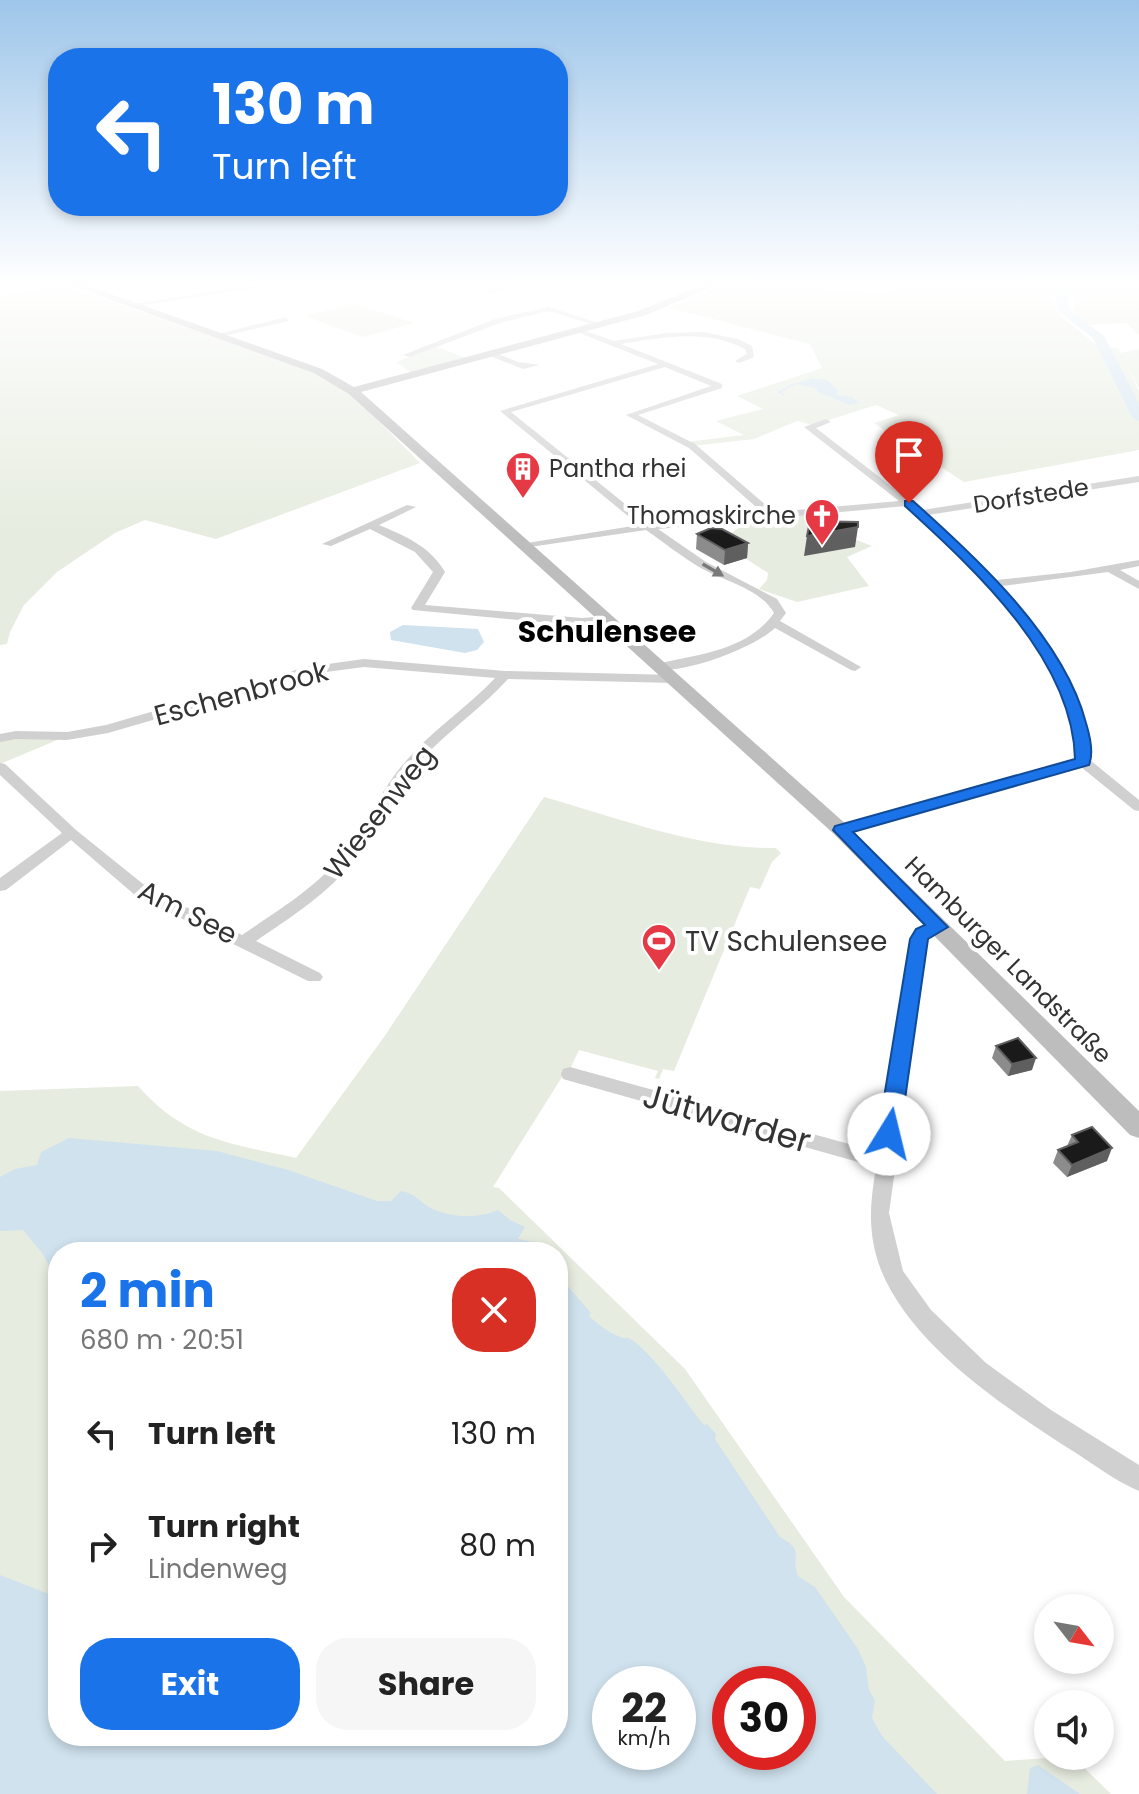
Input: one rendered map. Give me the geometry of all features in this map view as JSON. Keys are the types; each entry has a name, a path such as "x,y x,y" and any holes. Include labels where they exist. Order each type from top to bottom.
{"main road":[{"name":"Hamburger Landstraße","path":"305,367 353,391 841,830 1139,1128"},
{"path":"353,391 445,367"}],"street":[{"path":"659,367 504,411 648,527 702,564 773,601 780,613 775,623 855,667"},
{"path":"674,367 719,388 633,413 632,418 692,446 772,516"},
{"path":"826,422 809,427 923,513 992,584 1053,659 1073,702 1083,738 1083,762"},
{"name":"Dorfstede","path":"923,513 1139,479"},
{"path":"527,546 648,527 909,503"},
{"path":"327,544 411,507"},
{"path":"372,526 409,544 436,564 439,572 417,608 582,622 608,620"},
{"path":"992,584 1139,563"},
{"path":"1111,569 1139,586"},
{"name":"Eschenbrook","path":"0,738 16,735 67,736 108,729 310,670 337,666 396,664 505,675 668,673 745,644 775,623"},
{"name":"Wiesenweg","path":"245,941 296,907 332,875 348,857 381,801 413,760 472,710 505,675"},
{"path":"1083,762 1139,807"},
{"path":"841,830 1083,762"},
{"name":"Am See","path":"0,767 6,782 142,892 314,977"},
{"path":"0,886 71,833"},
{"path":"938,927 922,933 919,939 879,1213 884,1249 901,1288 936,1331 1044,1419 1139,1479"},
{"name":"Jütwarder","path":"570,1074 885,1162"}],"shaded area":[{"path":"0,367 304,367 348,390 420,463 216,539 145,520 115,533 57,572 24,605 7,644 0,645"},
{"path":"403,367 440,367 413,374"},
{"path":"1127,367 1139,391 1139,450 964,482 874,423 899,415 876,405 813,425 797,421 754,439 692,446 686,442 744,435 716,421 763,409 737,396 822,368"},
{"path":"1127,367 1139,367 1139,388"},
{"path":"819,514 849,537 872,546 847,557 869,586 797,602 759,589 767,580 768,573 731,549 728,535 743,525 740,522 776,521 774,517"},
{"path":"67,736 0,764 0,738"},
{"path":"544,797 688,838 776,848 781,853 772,862 760,889 750,887 674,1071 663,1069 659,1079 655,1078 658,1071 579,1050 570,1069 567,1069 493,1187 499,1188 554,1242 48,1242 48,1746 568,1746 568,1255 685,1369 844,1597 1005,1761 1034,1759 1034,1770 1086,1770 1111,1794 0,1794 0,1091 138,1086 156,1104 191,1129 229,1143 296,1158 384,1037"}],"water":[{"path":"812,378 827,380 839,391 835,395 852,397 859,403 849,405 818,392 816,388 795,384"},
{"path":"403,625 478,629 484,642 477,650 465,653 391,640 390,632"},
{"path":"69,1138 217,1151 288,1170 377,1201 391,1201 401,1191 437,1211 454,1215 481,1215 498,1210 525,1227 518,1239 533,1242 48,1242 48,1264 23,1230 0,1231 0,1177 15,1169 37,1165 41,1152"},
{"path":"568,1287 591,1313 589,1316 592,1319 612,1333 632,1340 652,1358 704,1425 707,1424 716,1434 715,1439 780,1537 793,1546 798,1576 815,1587 858,1649 866,1667 869,1690 875,1700 872,1718 882,1736 937,1794 0,1794 0,1575 48,1594 48,1746 568,1746"},
{"path":"1030,1768 1045,1770 1080,1794 1027,1794"}],"building":[{"path":"810,521 858,522 858,527 807,536"},
{"path":"711,528 722,529 748,543 725,550 697,534"},
{"path":"1018,1038 1036,1058 1012,1064 996,1046"},
{"path":"1092,1127 1112,1148 1072,1165 1058,1150 1078,1142 1072,1135"}],"waterway":[{"path":"1114,367 1139,417"},
{"path":"784,395 779,392 795,384"}],"place":[{"name":"Pantha rhei","path":"523,500"},
{"name":"Thomaskirche","path":"822,547"},
{"name":"TV Schulensee","path":"659,972"}],"district":[{"name":"Schulensee","path":"607,632"}],"route":[{"path":"889,1134 919,939 922,933 938,927 841,830 1083,762 1083,738 1073,702 1053,659 973,562 909,503"}]}
